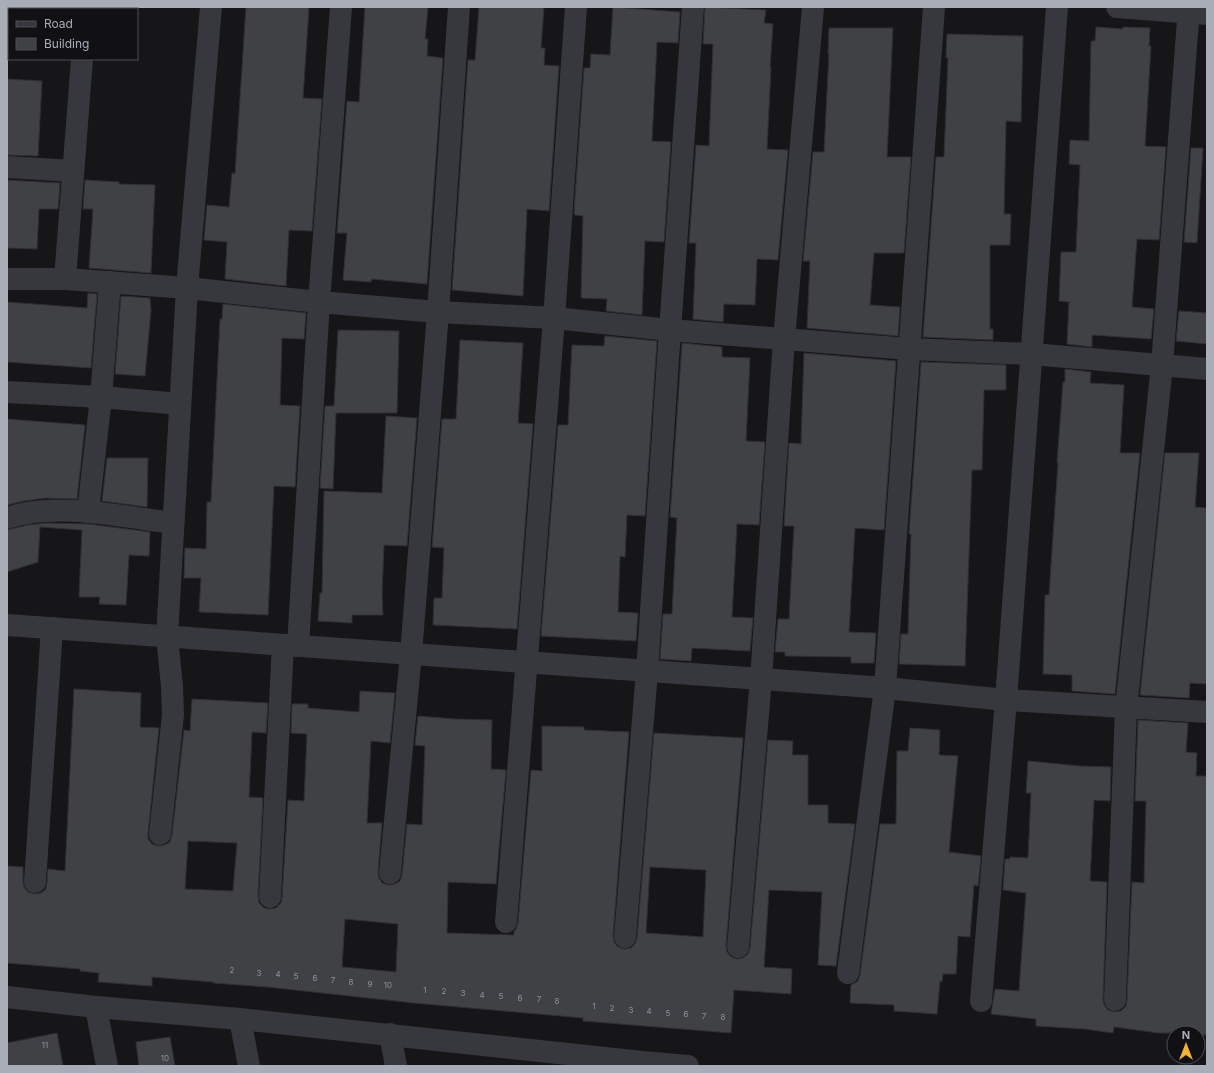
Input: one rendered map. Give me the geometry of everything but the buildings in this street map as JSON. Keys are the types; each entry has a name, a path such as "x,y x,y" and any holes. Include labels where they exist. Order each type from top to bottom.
{"street":[{"path":"160,834 173,715 167,636 187,288 211,7"},
{"path":"270,897 319,302 341,7"},
{"path":"390,873 411,654 438,312 459,7"},
{"path":"506,922 554,318 576,7"},
{"path":"625,936 647,671 693,7"},
{"path":"738,947 762,679 784,339 813,7"},
{"path":"848,973 885,688 934,7"},
{"path":"981,1001 1006,700 1057,7"},
{"path":"1115,1000 1126,709 1162,365 1195,12 1117,7"},
{"path":"65,278 82,60"},
{"path":"7,167 73,171"},
{"path":"7,278 65,278 187,288 319,302 438,312 554,318 670,330 909,350 1032,354 1207,369"},
{"path":"88,512 101,397 110,282"},
{"path":"7,392 101,397 180,404"},
{"path":"7,518 18,514 42,511 88,512 173,523"},
{"path":"7,625 885,688 1006,700 1126,709 1207,712"},
{"path":"34,882 52,628"},
{"path":"7,997 96,1007 240,1019 390,1034 524,1058 688,1066"},
{"path":"96,1007 107,1066"},
{"path":"240,1019 249,1066"},
{"path":"390,1034 396,1066"}]}
